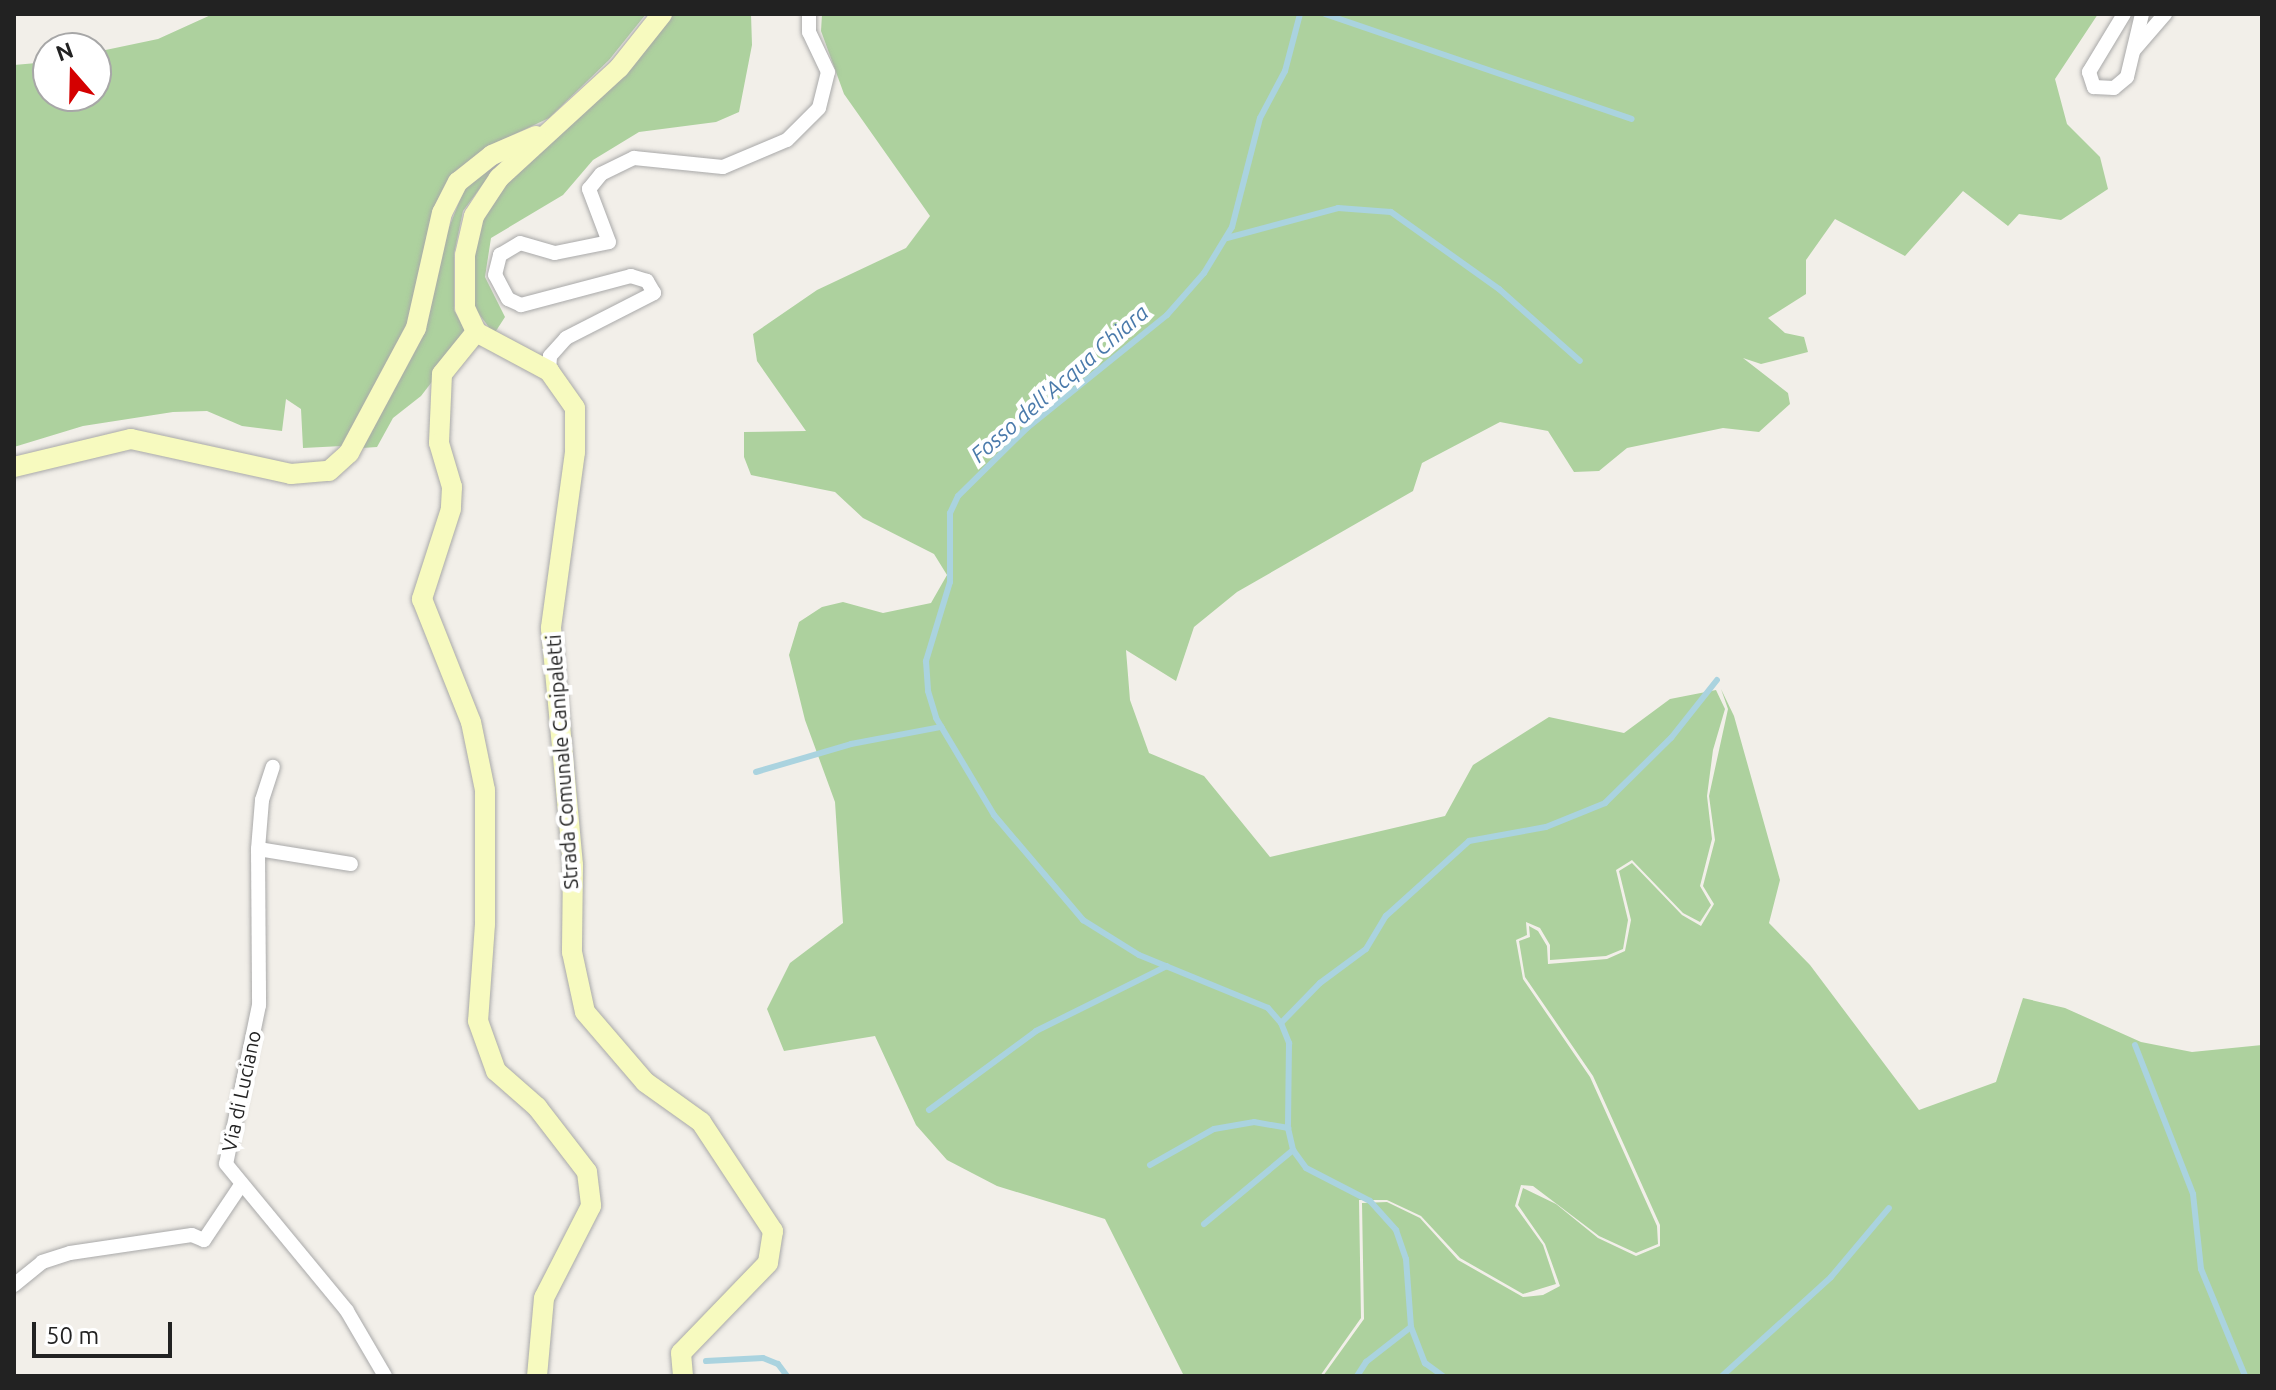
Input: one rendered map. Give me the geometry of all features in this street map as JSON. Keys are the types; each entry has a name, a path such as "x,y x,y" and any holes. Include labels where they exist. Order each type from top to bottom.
{"street":[{"path":"537,1376 544,1298 591,1206 587,1172 537,1107 496,1071 478,1021 485,924 485,790 471,722 422,599 451,509 452,487 439,443 442,374 476,332 465,308 465,255 474,216 499,178 619,68 662,14"},
{"path":"549,371 550,356 566,338 654,293 647,281 631,276 521,305 508,299 495,275 500,255 520,243 555,253 609,242 589,189 601,174 634,158 723,167 787,140 819,108 828,72 809,32 809,14"},
{"path":"2124,14 2089,72 2094,87 2114,88 2127,77 2142,14"},
{"path":"2131,53 2165,14"},
{"path":"14,467 131,439 291,474 329,471 349,453 416,328 442,213 458,182 492,155 554,128"},
{"name":"Strada Comunale Canipaletti","path":"476,332 549,371 575,408 575,452 551,628 553,689 573,865 572,952 585,1012 645,1082 701,1122 773,1231 768,1263 681,1353 683,1376"},
{"name":"Via di Luciano","path":"273,767 262,800 258,849 259,1005 226,1164 347,1311 385,1376"},
{"path":"258,849 351,864"},
{"path":"14,1285 42,1262 70,1253 192,1235 204,1240 241,1185"}],"green space":[{"path":"213,14 646,14 609,60 549,118 487,147 451,175 433,209 407,325 342,446 303,448 301,409 286,399 282,431 242,426 207,411 173,412 83,426 14,447 14,65 32,63 32,112 112,112 112,49 158,39"},
{"path":"672,14 751,14 752,45 739,112 716,122 639,132 593,160 563,195 491,238 485,277 505,317 494,334 473,306 472,256 480,219 504,183 625,74"},
{"path":"822,14 2098,14 2055,79 2067,124 2100,157 2108,189 2061,220 2019,214 2008,226 1963,191 1905,256 1835,219 1806,260 1806,294 1768,318 1785,333 1804,337 1808,352 1761,364 1743,358 1788,393 1790,404 1759,432 1723,428 1627,448 1599,471 1574,472 1548,431 1500,422 1422,463 1413,491 1237,592 1194,627 1176,681 1126,650 1130,700 1149,753 1204,776 1270,857 1445,816 1473,765 1549,717 1624,733 1670,699 1716,690 1725,709 1713,750 1707,796 1712,839 1700,886 1711,905 1700,922 1683,913 1632,860 1616,870 1628,920 1623,949 1606,956 1550,960 1550,945 1540,928 1526,922 1527,935 1516,940 1523,979 1590,1077 1657,1226 1658,1244 1636,1253 1599,1236 1533,1186 1521,1185 1515,1206 1543,1245 1556,1284 1523,1294 1460,1258 1421,1216 1387,1200 1359,1200 1361,1318 1320,1376 1184,1376 1105,1219 997,1186 947,1160 916,1125 875,1036 784,1051 767,1009 790,963 843,923 835,802 805,720 789,655 799,622 822,607 843,602 883,613 931,603 947,575 934,554 863,518 835,492 751,475 744,457 744,432 806,431 757,361 753,334 817,290 906,248 930,216 844,94 821,31"},
{"path":"525,147 492,172 463,211 454,254 454,310 468,335 421,396 393,418 377,447 362,448 465,187 495,162"},
{"path":"1721,689 1734,716 1780,880 1769,923 1810,965 1919,1110 1996,1082 2023,998 2065,1008 2141,1042 2192,1052 2262,1045 2262,1376 1323,1376 1364,1319 1362,1203 1387,1202 1420,1218 1458,1260 1523,1297 1543,1295 1560,1286 1545,1244 1518,1205 1523,1188 1556,1204 1598,1238 1636,1256 1660,1246 1660,1225 1593,1076 1525,977 1519,941 1530,937 1529,926 1538,931 1547,946 1548,964 1607,959 1625,951 1631,920 1619,871 1632,863 1682,915 1701,926 1714,904 1703,886 1715,840 1709,796 1728,709"}],"waterway":[{"name":"Fosso dell'Acqua Chiara","path":"1300,14 1285,71 1260,118 1232,227 1204,273 1167,315 1028,427 958,496 950,513 950,582 926,661 928,691 936,718 994,815 1083,920 1139,955 1268,1008 1281,1023 1289,1043 1288,1128 1293,1150 1306,1168 1370,1201 1396,1230 1406,1259 1411,1327 1425,1363 1443,1376"},
{"path":"1325,14 1631,119"},
{"path":"1227,238 1338,208 1391,212 1499,289 1580,361"},
{"path":"1281,1023 1320,983 1366,949 1386,916 1469,841 1546,827 1605,803 1671,738 1717,680"},
{"path":"756,772 851,744 941,727"},
{"path":"929,1110 1036,1031 1167,966"},
{"path":"2135,1045 2193,1194 2201,1269 2245,1376"},
{"path":"1150,1165 1214,1129 1254,1122 1288,1128"},
{"path":"1204,1224 1293,1150"},
{"path":"1722,1376 1831,1277 1889,1208"},
{"path":"1357,1376 1366,1362 1411,1327"},
{"path":"706,1361 763,1358 778,1364 787,1376"}]}
